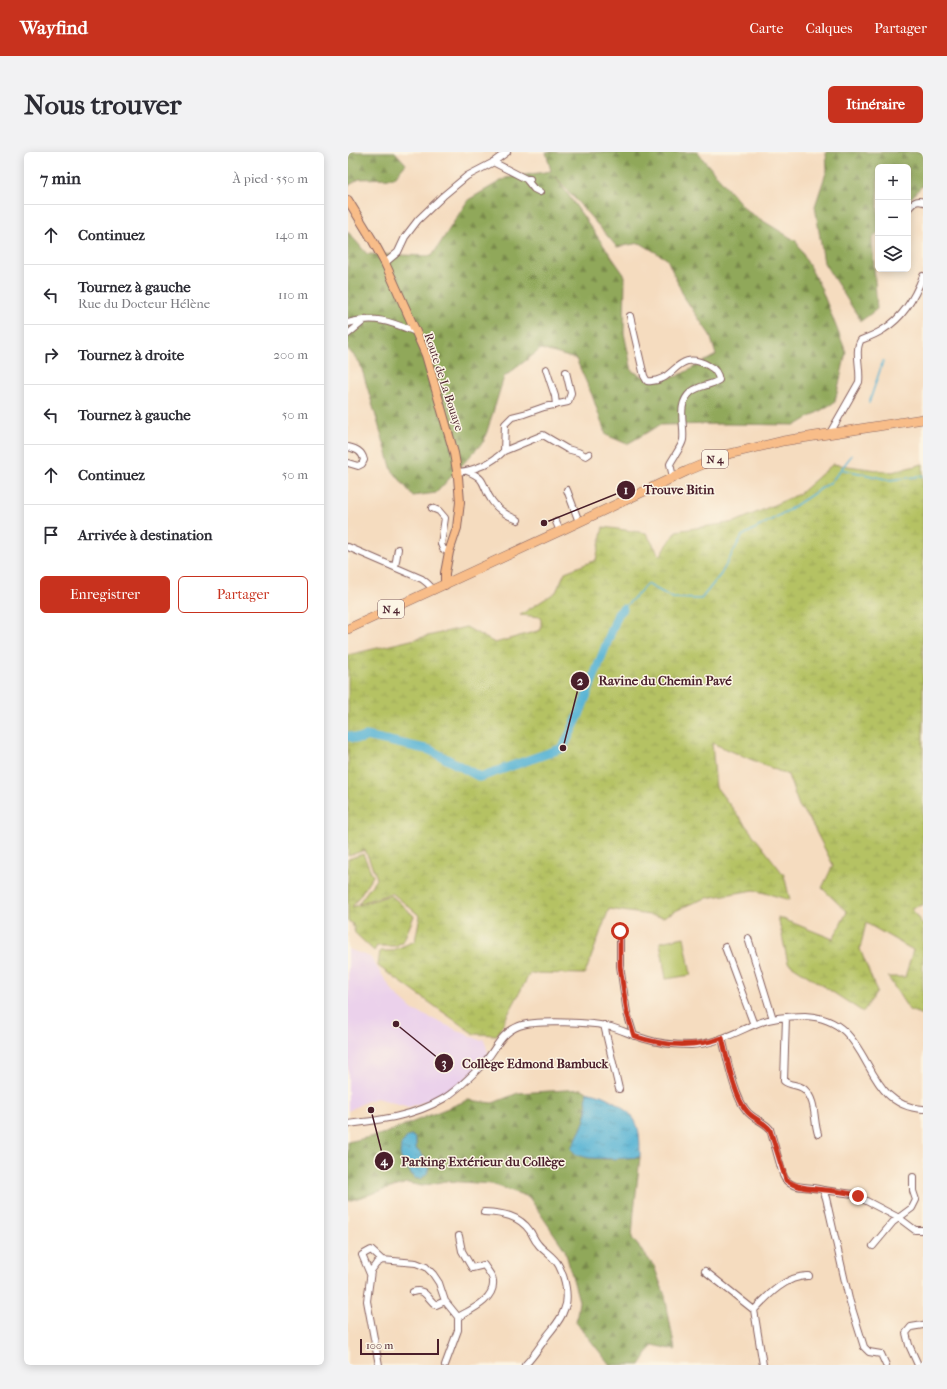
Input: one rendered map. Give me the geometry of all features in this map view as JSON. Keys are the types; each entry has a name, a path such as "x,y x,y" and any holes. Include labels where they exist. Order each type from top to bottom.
{"highway":[{"name":"N 4","path":"348,629 560,532 673,477 725,455 783,441 923,419"}],"main road":[{"name":"Route de La Bouaye","path":"348,200 385,263 426,355 454,453 458,472 460,502 457,528 449,552 445,573 445,585"}],"street":[{"path":"385,263 398,252 405,237 418,220 443,196 467,176 493,162 507,152"},
{"path":"493,162 528,179 534,189 540,192"},
{"path":"911,205 916,202 923,202"},
{"path":"830,433 858,382 860,374 857,350 858,345 861,340 885,329 903,314 915,296 923,276"},
{"path":"630,316 644,376 647,381 652,381 665,376 686,360 696,360 715,369 718,374 719,380 715,383 700,387 690,393 683,403 681,420 683,440 670,464 673,477"},
{"path":"348,334 366,319"},
{"path":"348,323 366,319 384,320 416,332"},
{"path":"546,369 555,396 556,405"},
{"path":"504,451 505,424 512,417 544,407 568,402 571,393 566,372"},
{"path":"458,472 467,471 489,462 504,451 543,435 567,449 586,456 590,454"},
{"path":"348,447 358,450 364,460 362,464 358,466 348,463"},
{"path":"467,471 480,478 492,501 508,516 518,520"},
{"path":"567,490 579,522"},
{"path":"432,508 439,511 445,518 441,544 442,549 449,552"},
{"path":"556,522 560,532"},
{"path":"348,547 422,579 434,590"},
{"path":"395,567 398,549"},
{"path":"620,931 620,966 627,1013 634,1036"},
{"path":"748,938 773,1019"},
{"path":"725,947 754,1025"},
{"path":"348,1124 396,1118 444,1099 470,1077 490,1056 505,1034 518,1026 543,1022 604,1025 634,1036 660,1043 679,1045 701,1044 734,1034 754,1025 773,1019 806,1016 826,1020 834,1023 842,1029 855,1043 884,1092 894,1100 903,1104 923,1109"},
{"path":"786,1017 784,1081 788,1084 795,1084 809,1095 816,1113 818,1134"},
{"path":"604,1025 618,1089"},
{"path":"722,1038 740,1102 751,1116 765,1124 770,1130 786,1180 792,1184 853,1194 899,1218 915,1230 923,1230"},
{"path":"873,1246 887,1229 912,1208 916,1200 913,1191 913,1177"},
{"path":"823,1190 849,1299 864,1347 869,1352 881,1354 886,1365"},
{"path":"484,1212 502,1214 516,1218 524,1223 531,1231 540,1248 554,1259 559,1266 563,1277 566,1292 565,1309 534,1356 525,1365"},
{"path":"458,1317 486,1299 490,1295 494,1284 484,1266 472,1268 462,1252 460,1236"},
{"path":"370,1274 362,1255 371,1250 382,1260 416,1263 426,1267 436,1278 445,1301 458,1317 458,1330 445,1365"},
{"path":"379,1365 368,1309 367,1294 372,1268 382,1260"},
{"path":"705,1271 754,1310 763,1365"},
{"path":"754,1310 764,1299 783,1284 809,1276"},
{"path":"413,1292 418,1290 424,1292 436,1305 445,1301"},
{"path":"918,1365 909,1345 906,1333 911,1327 923,1324"}],"shaded area":[{"path":"348,949 370,957 394,993 413,1010 479,1040 484,1039 489,1056 451,1093 409,1107 377,1098 365,1102 348,1111"}],"green space":[{"path":"348,152 395,152 406,164 394,178 359,179 348,186"},
{"path":"546,152 697,152 747,211 796,241 821,288 846,352 835,402 796,425 660,425 627,444 606,435 592,395 576,359 541,349 504,377 484,441 436,493 413,496 392,470 360,363 348,349 348,232 367,254 432,256 468,200 506,178 551,171","holes":["555,176 617,247 640,243 667,259 684,297 710,335 716,355 678,376 652,381 632,371 624,333 625,276"]},
{"path":"826,152 923,152 923,185 911,198 911,164 875,164 875,236 872,239 877,309 861,321 824,263 815,206 827,170"},
{"path":"833,464 892,472 923,464 923,905 911,908 923,925 923,1015 909,1010 888,977 905,977 913,950 866,923 860,949 877,992 863,1012 788,963 778,917 833,939 847,912 822,888 833,865 810,820 799,806 788,775 712,743 716,787 784,875 790,900 754,890 707,898 690,904 663,917 609,909 585,974 530,973 497,1035 474,1034 378,966 380,951 391,951 415,941 420,916 392,893 358,904 377,878 365,850 348,856 348,655 466,627 495,643 541,630 541,617 520,615 556,592 565,572 596,560 603,527 646,533 660,556 676,531 735,522 799,494"},
{"path":"363,854 373,876 352,907 391,895 414,916 404,940 396,946 377,946 374,951 355,933 352,923 348,921 348,859"},
{"path":"684,937 691,975 666,979 660,942"},
{"path":"582,1089 587,1092 587,1110 583,1128 575,1141 576,1155 604,1159 640,1157 632,1238 654,1266 665,1296 675,1350 653,1345 640,1365 610,1365 576,1322 579,1301 565,1250 529,1197 492,1184 445,1181 422,1186 407,1183 348,1201 348,1142 383,1134 468,1100 493,1103 518,1093","holes":["416,1140 416,1149 423,1155 428,1169 411,1174 405,1162"]}],"water":[{"path":"587,1092 596,1093 608,1099 627,1111 632,1117 638,1130 640,1157 614,1159 589,1158 576,1155 571,1148 586,1117"},
{"path":"411,1136 416,1140 416,1149 428,1164 428,1172 420,1179 414,1178 400,1154 401,1145 407,1137"}],"waterway":[{"path":"869,403 883,361"},
{"path":"623,609 647,584 673,598 701,599 721,574 742,536 787,511 831,482 852,455"},
{"path":"841,469 890,480 923,476"},
{"path":"348,736 360,739 366,736 430,750 480,777 563,748 579,715 618,614 623,609"}],"place":[{"name":"Trouve Bitin","path":"544,523"},
{"name":"Ravine du Chemin Pavé","path":"563,748"},
{"name":"Collège Edmond Bambuck","path":"396,1024"},
{"name":"Parking Extérieur du Collège","path":"371,1110"}],"route":[{"path":"620,931 620,966 627,1013 634,1036 660,1043 679,1045 701,1044 722,1038 740,1102 751,1116 765,1124 772,1133 784,1178 792,1184 820,1188 823,1190 848,1192 858,1196"}]}
